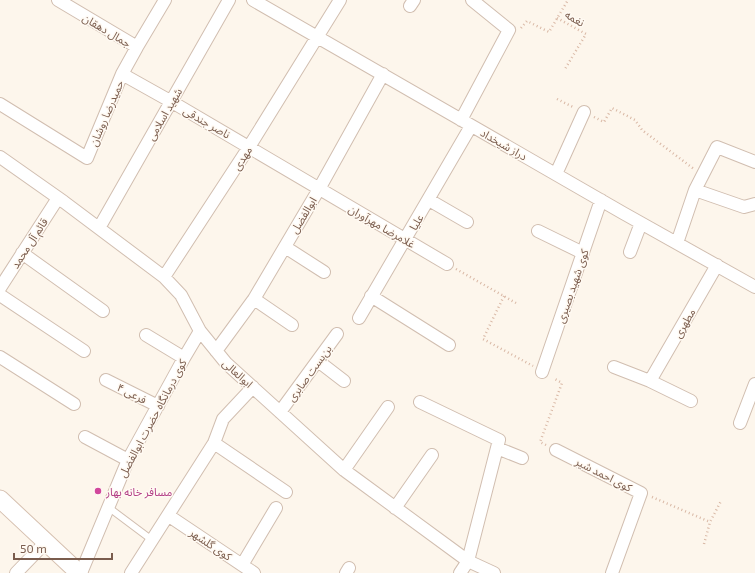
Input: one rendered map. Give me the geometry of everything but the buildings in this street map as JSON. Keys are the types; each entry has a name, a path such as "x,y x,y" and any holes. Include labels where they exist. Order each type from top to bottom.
{"main road":[{"path":"0,499 80,573"}],"street":[{"name":"جمال دهقان","path":"58,0 136,47"},
{"name":"حمیدرضا روشان","path":"0,104 87,158 122,74 136,47 165,0"},
{"name":"شهید اسلامی","path":"99,228 229,0"},
{"name":"دراز شیخداد","path":"253,0 641,223 755,286"},
{"name":"مهدی","path":"164,277 249,147 340,0"},
{"path":"472,0 509,30"},
{"name":"علیا","path":"359,318 429,200 509,30"},
{"name":"ناصر جندقی","path":"122,74 249,147"},
{"name":"ابوالفضل","path":"216,351 254,299 319,189 382,74"},
{"path":"556,174 584,112"},
{"name":"غلامرضا مهرآوران","path":"249,147 447,264"},
{"path":"677,243 695,190 717,147 755,162"},
{"name":"ابوالعالی","path":"0,157 164,277 181,295 200,331 226,363 344,470 468,561 494,573"},
{"path":"695,190 744,207 755,204"},
{"name":"قائم آل محمد","path":"0,288 58,198"},
{"path":"429,200 467,222"},
{"name":"کوی شهید بصیری","path":"542,372 601,200"},
{"path":"630,252 641,223"},
{"path":"538,231 583,253"},
{"path":"284,247 324,272"},
{"path":"22,253 103,311"},
{"name":"مطهری","path":"650,381 717,265"},
{"path":"0,294 84,351"},
{"path":"371,296 449,345"},
{"path":"254,299 292,325"},
{"name":"کوی درمانگاه حضرت ابوالفضل","path":"80,573 128,460 200,331"},
{"name":"بن‌بست صابری","path":"280,412 337,334"},
{"path":"146,335 184,358"},
{"path":"0,357 74,404"},
{"path":"318,361 344,381"},
{"path":"614,367 650,381 691,401"},
{"name":"فرعی ۴","path":"106,380 158,406"},
{"path":"740,423 750,410 755,384"},
{"path":"131,573 169,516 214,443 223,419 253,387"},
{"path":"420,402 499,440 468,561 460,573"},
{"path":"344,470 388,406"},
{"path":"85,437 128,460"},
{"path":"214,443 286,492"},
{"path":"497,448 522,458"},
{"name":"کوی احمد شیر","path":"556,450 641,493 612,573"},
{"path":"395,508 432,455"},
{"path":"242,565 276,508"},
{"name":"کوی گلشهر","path":"169,516 254,573"},
{"path":"16,573 46,542"}],"lane":[{"path":"108,507 152,540"}],"path":[{"name":"نغمه","path":"565,69 586,34 557,18 568,0"},
{"path":"509,30 516,33 527,22 549,32 557,18"},
{"path":"557,99 604,122 612,108 635,120 642,130 702,175"},
{"path":"447,264 516,303"},
{"path":"504,296 483,338 562,383 540,442 556,450"},
{"path":"641,493 710,522"},
{"path":"704,544 710,522 721,501"}],"place":[{"name":"مسافر خانه بهار","path":"98,491"}]}
